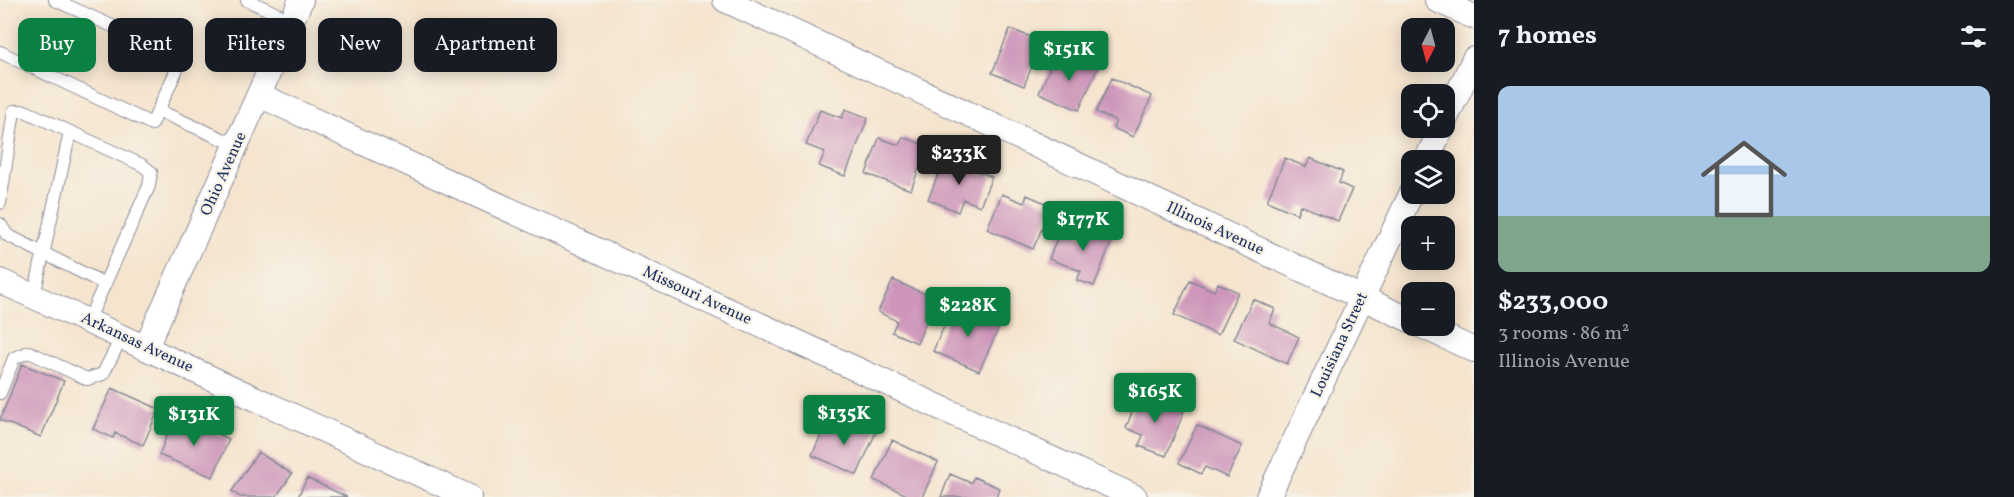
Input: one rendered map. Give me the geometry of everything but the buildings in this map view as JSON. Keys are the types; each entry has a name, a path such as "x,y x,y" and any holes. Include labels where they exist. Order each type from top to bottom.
{"street":[{"name":"Illinois Avenue","path":"725,0 1401,316"},
{"path":"1437,0 1474,17"},
{"name":"Ohio Avenue","path":"146,347 297,10"},
{"path":"1455,99 1474,58"},
{"name":"Missouri Avenue","path":"259,95 1135,497"},
{"name":"Louisiana Street","path":"1268,497 1406,204"},
{"name":"Arkansas Avenue","path":"0,281 469,497"},
{"path":"1444,336 1474,350"}],"lane":[{"path":"0,52 152,124 182,58 55,0"},
{"path":"247,0 297,10"},
{"path":"0,202 4,144 14,111 25,111 142,165 151,172 149,186 87,321"},
{"path":"159,111 236,145"},
{"path":"34,296 70,132"},
{"path":"0,224 7,235 105,284"},
{"path":"0,393 14,358 29,352 87,380 103,374 122,336"}]}
